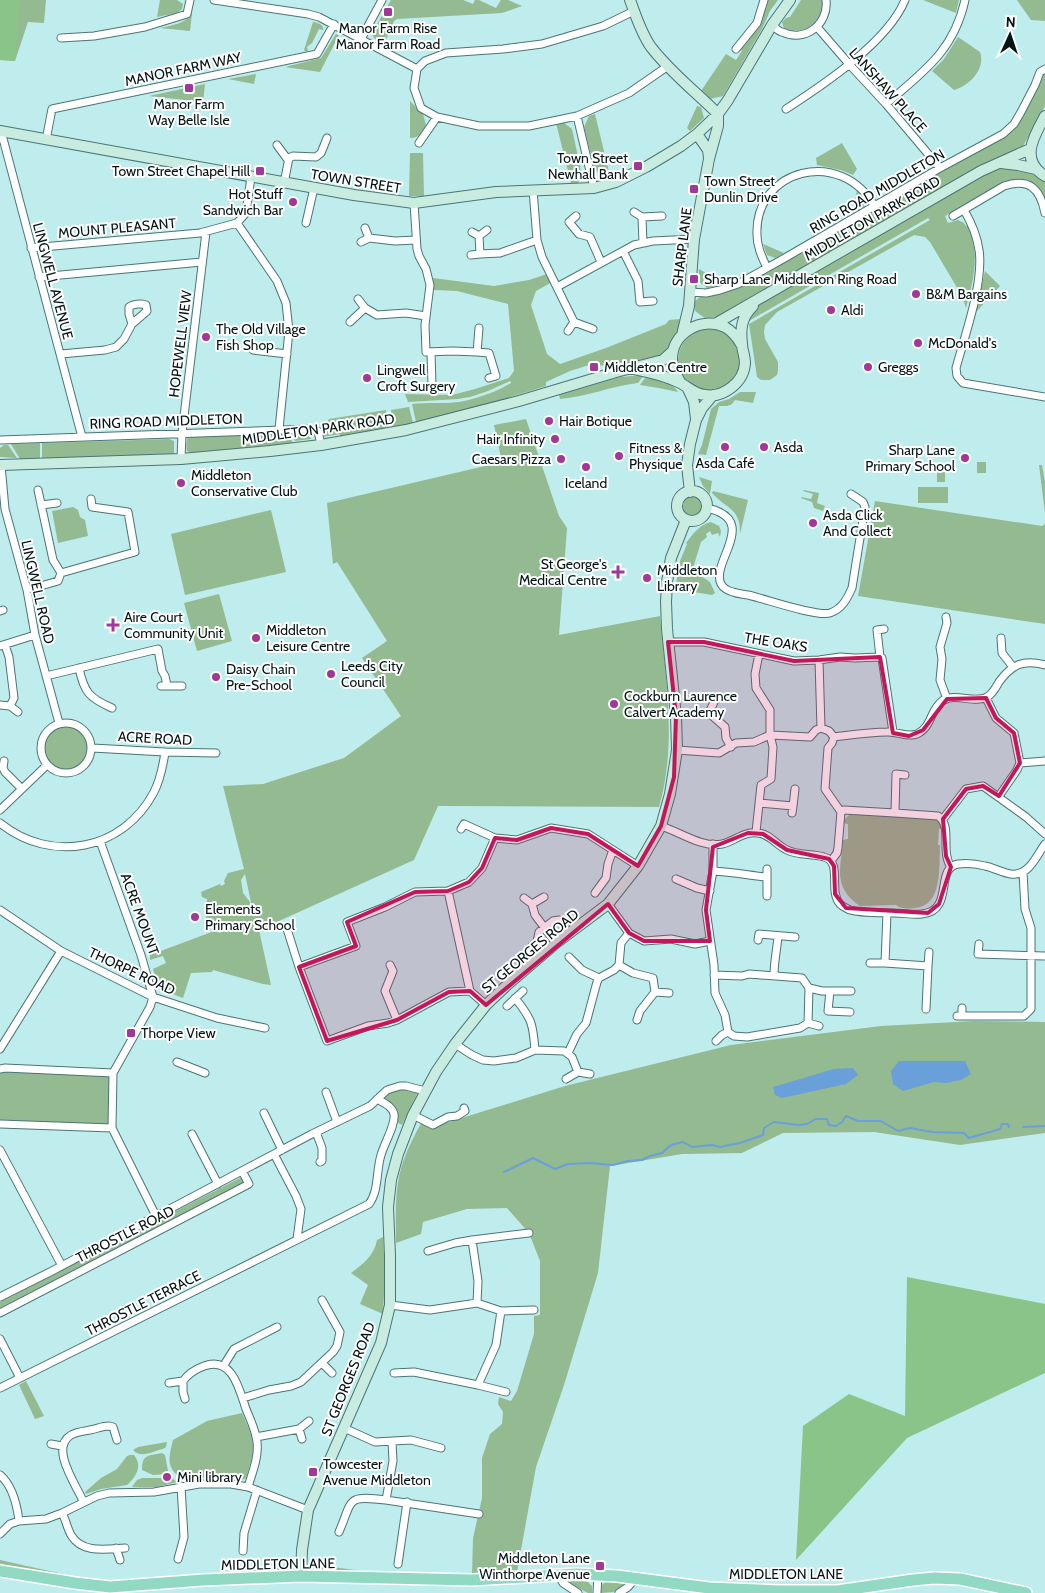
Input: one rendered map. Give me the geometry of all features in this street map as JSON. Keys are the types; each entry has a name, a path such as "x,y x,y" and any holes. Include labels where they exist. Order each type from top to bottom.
{"main road":[{"name":"MIDDLETON LANE","path":"0,1571 110,1587 203,1580 301,1576 472,1580 558,1574 598,1575 709,1588 796,1592 837,1591 934,1578 960,1579 1026,1593"}],"street":[{"path":"61,38 94,36 145,27 187,14 190,0"},
{"path":"214,0 319,17 417,69"},
{"path":"361,39 382,0"},
{"path":"630,0 650,46 718,114"},
{"path":"736,49 757,23 764,0"},
{"name":"TOWN STREET","path":"0,131 393,202 414,203 496,192 594,188 616,182 664,157 697,134 718,114 772,25 790,0"},
{"path":"772,25 782,32 795,35 807,33 817,28 825,14 826,0"},
{"path":"786,109 821,86 886,31 904,0"},
{"path":"886,104 926,69 944,50 955,32 965,0"},
{"path":"634,11 603,26 542,44 446,53 425,61 417,69 414,88 421,108 436,117 479,126 529,126 577,116 628,93 668,66"},
{"name":"MANOR FARM WAY","path":"46,140 52,109 317,54 334,24"},
{"name":"LANSHAW PLACE","path":"817,28 886,104 940,168"},
{"name":"RING ROAD MIDDLETON","path":"690,292 720,290 738,284 940,168 1007,132 1028,100 1040,72 1045,69"},
{"name":"TOWN STREET","path":"703,191 718,126 718,114"},
{"path":"577,116 594,188"},
{"path":"1036,170 1030,149 1033,138 1045,116"},
{"path":"419,143 436,117"},
{"name":"LINGWELL AVENUE","path":"0,131 82,437"},
{"path":"697,134 708,150 709,159"},
{"path":"284,183 288,160 293,156 316,157 321,154 327,138"},
{"path":"277,145 288,160"},
{"name":"MIDDLETON PARK ROAD","path":"682,335 696,325 710,324 759,299 981,171 1030,149"},
{"path":"1000,163 1036,170 1045,176"},
{"path":"767,268 760,253 756,234 759,214 768,197 790,178 800,174 819,171 838,174 856,183 870,198 875,207"},
{"path":"251,177 246,213 237,222 277,281 286,303 289,331 278,429"},
{"path":"953,216 1004,186 1013,183 1024,184 1037,190 1042,199 1045,212"},
{"path":"306,223 314,188"},
{"path":"532,190 537,240 542,257 574,322 592,329"},
{"name":"SHARP LANE","path":"682,335 689,306 694,239 703,191"},
{"path":"414,203 419,256 426,269 430,285 426,316 426,352 489,353 496,376 488,378"},
{"path":"964,210 977,240 980,265 978,282 956,368 956,376 963,383 1045,397"},
{"path":"634,212 642,218 662,216"},
{"path":"576,216 569,222 579,234 590,237 601,262"},
{"path":"642,218 643,243"},
{"name":"MOUNT PLEASANT","path":"31,248 206,232 237,222"},
{"path":"365,228 369,238"},
{"path":"480,254 475,234 488,230"},
{"name":"HOPEWELL VIEW","path":"181,459 182,433 206,232"},
{"path":"360,242 369,238 395,241 416,240"},
{"path":"557,287 601,262 643,243 694,239"},
{"path":"471,255 500,253 537,240"},
{"path":"623,251 638,281 640,302 652,301"},
{"path":"39,277 202,262"},
{"path":"358,299 365,308 377,315 406,313 426,316"},
{"name":"MIDDLETON PARK ROAD","path":"632,368 661,374 705,396 722,393 731,388 738,380 745,364 741,330 744,315 759,299"},
{"name":"SHARP LANE","path":"689,306 693,315 710,324"},
{"path":"350,322 365,308"},
{"path":"568,331 574,322"},
{"path":"61,354 105,350 116,347 124,339 132,324"},
{"path":"710,324 726,328 735,334 742,344"},
{"path":"477,352 479,328"},
{"path":"682,335 673,351 672,361 675,372 694,402 696,420"},
{"path":"253,350 287,354"},
{"name":"MIDDLETON PARK ROAD","path":"1,465 181,459 321,445 406,430 519,401 663,360 673,351"},
{"path":"431,352 432,386"},
{"path":"690,492 687,465 696,420 702,408 713,395"},
{"name":"RING ROAD MIDDLETON","path":"0,440 310,429 318,431 321,445"},
{"name":"LINGWELL ROAD","path":"1,465 3,511 27,590 34,635 60,723"},
{"path":"38,490 53,560 61,573"},
{"path":"690,492 702,495 707,502 706,514 700,520 692,522 686,520 679,513 677,506 682,496 690,492"},
{"path":"707,508 716,510 724,515 732,529 731,538 720,570 721,583 726,590 814,612 829,613 840,609 852,588 865,507 863,502 851,494"},
{"path":"61,573 134,552 128,512 92,507 91,499"},
{"path":"41,505 57,503"},
{"name":"ST GEORGES ROAD","path":"301,1576 302,1550 308,1510 381,1342 390,1305 389,1196 398,1154 425,1091 455,1044 486,1005 507,984 556,943 608,904 638,866 661,826 670,794 677,750 676,716 668,642 667,582 671,558 686,520"},
{"path":"27,590 58,581 61,573"},
{"path":"946,617 947,623 940,647 942,659 940,680 946,699"},
{"path":"878,629 893,732"},
{"path":"10,706 14,698 9,657 2,645 34,635"},
{"path":"1000,638 1002,653 1013,667"},
{"name":"THE OAKS","path":"668,642 704,642 794,661 840,657 881,658"},
{"path":"46,676 158,649 162,672 165,676 164,686 182,686"},
{"path":"756,832 760,785 771,779 773,747 770,734 770,710 756,688 755,674 759,654"},
{"path":"819,660 821,728"},
{"path":"677,750 719,753 742,742 754,742 770,734 810,737 816,730 821,728 829,731 834,736 893,732 909,736 923,730 937,707 946,699 973,700 986,698 1006,674 1020,663 1045,665"},
{"path":"78,668 83,686 88,693 112,708"},
{"path":"986,698 996,718 1014,733 1020,763 998,796"},
{"path":"715,700 705,713 725,727 726,738 730,747"},
{"path":"0,705 10,706 18,712"},
{"path":"68,722 82,728 90,737 92,748 90,756 87,763 76,771 63,773 54,770 47,765 40,750 41,742 48,729 60,723 68,722"},
{"path":"831,861 837,853 841,812 825,789 828,748 834,736"},
{"name":"ACRE ROAD","path":"92,748 216,753"},
{"path":"0,823 18,835 43,845 69,847 100,841 122,829 149,801 159,779 165,752"},
{"path":"4,761 3,768 5,772 22,789"},
{"path":"1020,763 1045,761"},
{"path":"0,810 47,765"},
{"path":"894,813 896,774 905,775"},
{"path":"943,819 966,789 983,786 1045,834"},
{"path":"759,803 793,810 795,789"},
{"path":"841,812 844,810 938,816 943,819 946,825 946,856 951,867"},
{"path":"461,829 464,824 496,838 517,840 550,828 588,834 638,866"},
{"path":"661,826 704,843 713,844 721,844 748,833 756,832 770,837 787,850 824,857 831,861 834,866 834,894 840,904 852,910 888,913 921,914 934,910 942,898 946,875 951,867 956,864 987,866 1010,874 1023,872 1029,868 1045,844"},
{"path":"299,967 356,946 348,922 386,907 415,892 448,890 469,882 482,868 496,838"},
{"name":"ACRE MOUNT","path":"100,841 142,955 153,997"},
{"path":"713,844 713,871 706,910 714,965 715,993 725,1015 728,1032 734,1036 747,1037 800,1028 808,1022"},
{"path":"595,893 606,878 613,850"},
{"path":"767,869 767,896"},
{"path":"713,871 738,872 742,875 766,877"},
{"path":"961,1013 1024,1016 1030,1009 1031,928 1025,909 1023,872"},
{"path":"688,884 691,875"},
{"path":"676,879 710,891"},
{"path":"448,890 470,991"},
{"path":"532,904 544,896"},
{"path":"524,898 532,904 535,915 556,943"},
{"path":"608,904 629,933 644,941 671,939 695,944 710,941"},
{"name":"THORPE ROAD","path":"0,910 61,951 153,997 216,1018 265,1028"},
{"path":"884,963 888,913"},
{"path":"531,947 537,942 539,932 553,921 559,920"},
{"path":"287,929 327,1041 368,1026 397,1020 450,992 470,991 486,1005"},
{"path":"568,1053 577,1034 586,1023 599,978 619,965 621,943 629,933"},
{"path":"758,940 759,934 796,936"},
{"path":"774,975 774,959 777,951 778,936"},
{"path":"979,944 978,957 1045,956"},
{"path":"1,1045 61,951"},
{"path":"926,1009 929,952"},
{"path":"569,957 582,970 599,978"},
{"path":"870,963 928,966"},
{"path":"390,965 392,971 384,991 397,1020"},
{"path":"619,965 633,973 654,978 655,992 640,1011 637,1020"},
{"path":"714,975 774,975 802,978 809,988 808,1022"},
{"path":"809,988 822,991 845,989"},
{"path":"508,1006 523,991"},
{"path":"830,991 828,1010 850,1012"},
{"path":"655,992 669,993"},
{"path":"153,997 150,1007 113,1073 112,1128 156,1216"},
{"path":"515,998 531,1021 535,1050"},
{"path":"808,1022 819,1026"},
{"path":"716,1040 728,1032"},
{"path":"455,1044 483,1060 494,1061 516,1058 535,1050 564,1051 572,1057 578,1072"},
{"path":"177,1062 205,1073"},
{"path":"0,1069 113,1073"},
{"path":"566,1079 578,1072 590,1074"},
{"name":"THROSTLE ROAD","path":"0,1296 62,1266 316,1132 370,1106 387,1090 400,1086 414,1087 425,1091"},
{"path":"326,1092 337,1122"},
{"name":"THROSTLE TERRACE","path":"0,1388 369,1204 373,1198 381,1156 395,1117 389,1106 377,1099"},
{"path":"413,1116 433,1125 467,1110"},
{"path":"264,1113 282,1150"},
{"path":"0,1124 112,1128"},
{"path":"316,1132 322,1148 322,1161 320,1162"},
{"path":"192,1134 218,1184"},
{"path":"0,1150 62,1266"},
{"path":"274,1154 296,1196 300,1209 297,1239"},
{"name":"THROSTLE ROAD","path":"0,1314 249,1184 242,1171"},
{"path":"428,1251 455,1242 529,1233"},
{"path":"472,1240 478,1281 477,1303"},
{"path":"243,1398 301,1382 337,1346 340,1332 322,1300"},
{"path":"390,1305 430,1310 477,1303 501,1311 534,1310"},
{"path":"478,1385 496,1345 501,1311"},
{"path":"224,1365 234,1349 277,1327"},
{"path":"0,1338 20,1378"},
{"path":"168,1383 183,1381 194,1370 201,1367 217,1363 224,1365 235,1380 243,1398 258,1442 256,1458 248,1487"},
{"path":"322,1363 332,1373"},
{"path":"394,1373 414,1372 506,1392"},
{"path":"183,1381 185,1399"},
{"path":"256,1437 299,1429 309,1421"},
{"path":"83,1502 64,1463 62,1446 65,1440 70,1435 105,1426 113,1427 117,1440"},
{"path":"344,1428 375,1442 411,1440 441,1448"},
{"path":"299,1429 302,1439"},
{"path":"386,1500 393,1461 392,1442"},
{"path":"51,1444 62,1446"},
{"path":"0,1475 7,1481 12,1492 19,1521"},
{"path":"0,1534 10,1524 19,1521 46,1519 97,1496 109,1493 154,1492 181,1486 214,1483 248,1487 308,1510"},
{"path":"178,1560 184,1537 181,1486"},
{"path":"243,1552 244,1533 257,1490"},
{"path":"339,1532 348,1507 360,1497 407,1502 479,1514"},
{"path":"398,1564 407,1502"},
{"path":"62,1513 71,1536 80,1545 96,1549 125,1548"},
{"path":"235,1532 244,1533"},
{"path":"116,1548 120,1560"},
{"path":"558,1574 563,1583 578,1593"},
{"path":"597,1593 598,1575"},
{"path":"619,1593 634,1579"}],"highlighted area":[{"path":"668,642 704,642 794,661 880,657 893,733 909,736 923,730 947,699 986,698 996,718 1014,733 1020,763 999,796 983,786 966,789 943,819 946,856 951,867 939,904 928,913 846,908 835,894 834,866 829,859 787,850 763,834 748,833 713,847 706,910 710,941 644,941 629,933 608,904 486,1005 470,991 449,992 397,1020 327,1041 299,967 356,946 347,922 415,892 448,891 469,882 482,868 495,838 517,840 551,828 588,834 638,866 661,826 674,777 676,716"}],"green space":[{"path":"0,0 46,0 44,23 28,22 15,61 0,60"},
{"path":"0,0 20,0 15,61 0,60"},
{"path":"160,0 177,0 183,4 182,9 177,13 157,17"},
{"path":"391,0 463,0 473,4 475,0 479,0 496,8 501,0 508,0 522,6 502,13 397,19 394,21 384,44 374,38 372,33"},
{"path":"768,0 778,0 723,96 710,99 701,91 726,54 736,60 742,51 740,49 761,20"},
{"path":"801,0 823,0 820,15 806,29 792,31 784,29 782,22 790,17"},
{"path":"923,0 959,0 956,13"},
{"path":"1017,0 1045,0 1045,21 1031,20"},
{"path":"192,13 190,31 160,28 182,22"},
{"path":"313,22 322,25 323,30 319,29 312,43 307,47 308,51 305,51 304,50"},
{"path":"336,34 339,35 320,72 285,67 321,58"},
{"path":"958,37 980,52 981,65 970,81 954,90 932,71 944,59"},
{"path":"1045,73 1045,106 1021,150 720,317 705,318 695,311 695,301 700,297 714,295 770,270 1007,135 1027,109"},
{"path":"256,74 254,84 228,79"},
{"path":"205,84 203,102 149,96"},
{"path":"410,101 423,114 426,125 418,136 413,138 410,138"},
{"path":"697,106 701,107 704,118 690,131 687,128"},
{"path":"595,114 610,176 606,177 595,171 584,127 589,116"},
{"path":"563,122 572,129 582,175 578,183 571,183 556,123"},
{"path":"842,143 857,169 853,175 841,170 817,165 816,158"},
{"path":"410,153 423,153 424,196 409,196"},
{"path":"1003,167 1029,172 1045,181 1045,199 1034,187 1007,181 945,216 948,223 958,220 964,223 968,226 972,236 975,257 966,308 962,296 930,242 925,237 914,235 777,312 765,325 764,332 765,339 778,362 777,375 770,380 761,380 757,377 749,324 930,220 928,218 747,322 751,311 759,304 990,171"},
{"path":"857,190 865,200 863,209 853,214"},
{"path":"763,244 784,253 775,258 767,255"},
{"path":"699,269 725,284 707,288 698,281"},
{"path":"985,271 1000,286 977,311 976,310"},
{"path":"550,273 554,281 536,291 531,305 547,354 560,364 666,324 669,320 680,319 678,330 663,356 614,366 589,365 546,382 546,386 475,408 416,422 412,404 466,401 486,395 511,383 510,381 488,391 458,399 408,402 405,394 452,395 509,378 514,371 508,304 457,291 434,290 433,278 494,286 529,280"},
{"path":"709,329 721,331 731,338 738,348 740,360 738,372 731,382 721,389 709,391 697,389 687,382 680,372 678,360 680,348 687,338 697,331"},
{"path":"644,375 638,383 560,399 559,395 620,377"},
{"path":"645,378 668,383 678,392 640,385"},
{"path":"740,392 756,392 753,403 735,400 729,406 719,406 706,455 698,454 711,409 719,402 729,399"},
{"path":"409,407 413,423 393,427 391,410"},
{"path":"386,410 388,429 340,437 340,434 323,437 322,430 329,419"},
{"path":"526,419 559,516 567,528 559,635 660,616 667,688 669,736 668,760 659,807 438,806 414,860 259,930 271,985 213,970 212,972 191,973 183,998 159,989 153,969 166,963 163,956 150,960 150,955 217,930 219,933 230,928 229,925 206,923 207,899 202,897 201,892 220,884 221,886 225,884 224,881 228,873 244,869 223,786 263,784 344,758 401,716 362,658 387,641 337,562 333,564 327,503 502,462 494,425","holes":["245,874 253,912 249,915 250,902 243,893 241,880"]},
{"path":"288,431 293,444 192,454 187,451 189,436"},
{"path":"291,431 305,433 311,439 295,441"},
{"path":"169,439 174,441 174,455 46,461 46,458 42,458 42,443"},
{"path":"40,443 40,458 20,459 11,444"},
{"path":"8,445 17,458 0,457 0,448"},
{"path":"977,462 986,462 986,473 977,473"},
{"path":"1039,465 1042,465 1045,482 1045,513"},
{"path":"937,471 945,471 945,482 937,482"},
{"path":"699,477 712,481 710,494 703,486"},
{"path":"918,487 948,487 948,503 918,503"},
{"path":"804,490 819,493 817,503 825,506 823,511 814,508 812,502 801,498 811,499 813,494"},
{"path":"713,491 748,500 740,534 740,525 735,514 712,493"},
{"path":"693,496 700,499 703,506 700,513 693,516 686,513 683,506 686,499"},
{"path":"875,501 1042,526 1045,524 1045,624 858,596"},
{"path":"73,507 78,510 80,517 85,520 88,536 58,543 52,511"},
{"path":"271,510 286,572 185,595 171,534"},
{"path":"711,522 719,526 721,531 720,537 718,533 712,535 710,531 706,534 707,537 701,542 693,568 695,572 710,582 715,593 712,595 676,589 678,566 686,543 700,527"},
{"path":"219,594 232,641 197,651 184,603"},
{"path":"65,726 77,730 83,736 87,748 83,760 77,766 65,770 53,766 47,760 43,748 47,736 53,730"},
{"path":"851,813 937,819 944,826 944,829 939,829 938,884 931,900 924,906 907,909 896,905 860,906 851,899 842,884 840,868 843,840 848,839 848,824 843,823"},
{"path":"974,1021 1045,1022 1045,1133 960,1145 874,1132 783,1133 742,1153 682,1154 610,1166 598,1273 564,1385 536,1467 517,1572 472,1574 473,1538 482,1498 482,1458 490,1434 502,1424 503,1412 498,1404 499,1397 511,1401 517,1391 534,1334 534,1316 540,1315 540,1261 529,1233 507,1208 467,1209 423,1222 421,1234 396,1243 396,1202 400,1172 409,1146 423,1120 433,1125 449,1122 565,1086 731,1045 881,1026"},
{"path":"0,1069 113,1073 112,1128 0,1124"},
{"path":"406,1089 418,1092 402,1125 398,1123 397,1116 382,1098 391,1092"},
{"path":"242,1177 244,1181 242,1186 0,1310 0,1302 5,1299"},
{"path":"383,1237 385,1274 383,1314 360,1304 368,1285 351,1273 367,1259 376,1246 377,1240"},
{"path":"907,1277 1045,1304 1045,1373 907,1438 796,1560 803,1426 849,1394 905,1416"},
{"path":"26,1381 44,1416 35,1419 19,1385"},
{"path":"242,1413 250,1431 253,1445 252,1459 246,1478 240,1480 212,1477 183,1480 177,1476 171,1467 169,1458 173,1440 207,1421"},
{"path":"167,1442 166,1447 163,1449 147,1454 136,1453 133,1450 138,1447"},
{"path":"162,1453 165,1455 168,1471 166,1474 153,1475 142,1470 145,1458"},
{"path":"134,1455 137,1459 138,1467 136,1475 127,1485 101,1489 86,1494 85,1492 101,1478 117,1469 127,1456"},
{"path":"142,1478 172,1478 177,1482 157,1487 132,1487 137,1480"},
{"path":"0,1560 94,1581 7,1567 0,1563"},
{"path":"293,1564 283,1571 229,1573"},
{"path":"310,1564 392,1575 319,1571"},
{"path":"563,1580 586,1580 592,1586 592,1593 588,1593"},
{"path":"606,1581 628,1583 614,1592 601,1593 602,1585"}],"water":[{"path":"899,1061 965,1061 971,1074 961,1080 946,1083 934,1082 903,1091 893,1084 891,1071"},
{"path":"853,1068 858,1075 846,1084 782,1098 775,1095 773,1087 834,1069"}],"waterway":[{"path":"504,1172 533,1158 555,1169 568,1164 613,1165 642,1160 662,1153 671,1145 683,1142 692,1147 712,1145 720,1147 740,1143 763,1135 764,1128 774,1122 798,1125 807,1124 816,1119 827,1119 829,1125 836,1126 846,1116 858,1121 881,1121 898,1131 910,1128 932,1132 964,1133 969,1138 1000,1129 1002,1124 1008,1124 1009,1127"},
{"path":"1023,1127 1045,1126"}],"place":[{"name":"Manor Farm Rise Manor Farm Road","path":"388,12"},
{"name":"Manor Farm Way Belle Isle","path":"189,88"},
{"name":"Town Street Newhall Bank","path":"638,166"},
{"name":"Town Street Chapel Hill","path":"260,171"},
{"name":"Town Street Dunlin Drive","path":"694,189"},
{"name":"Hot Stuff Sandwich Bar","path":"293,202"},
{"name":"Sharp Lane Middleton Ring Road","path":"694,279"},
{"name":"B&M Bargains","path":"916,294"},
{"name":"Aldi","path":"831,310"},
{"name":"The Old Village Fish Shop","path":"206,337"},
{"name":"McDonald's","path":"918,343"},
{"name":"Middleton Centre","path":"594,367"},
{"name":"Greggs","path":"868,367"},
{"name":"Lingwell Croft Surgery","path":"367,378"},
{"name":"Hair Botique","path":"549,421"},
{"name":"Hair Infinity","path":"555,439"},
{"name":"Asda Café","path":"725,447"},
{"name":"Asda","path":"764,447"},
{"name":"Fitness & Physique","path":"619,456"},
{"name":"Sharp Lane Primary School","path":"965,458"},
{"name":"Caesars Pizza","path":"561,459"},
{"name":"Iceland","path":"586,467"},
{"name":"Middleton Conservative Club","path":"181,483"},
{"name":"Asda Click And Collect","path":"813,523"},
{"name":"St George's Medical Centre","path":"618,572"},
{"name":"Middleton Library","path":"647,578"},
{"name":"Aire Court Community Unit","path":"113,625"},
{"name":"Middleton Leisure Centre","path":"256,638"},
{"name":"Leeds City Council","path":"331,674"},
{"name":"Daisy Chain Pre-School","path":"216,677"},
{"name":"Cockburn Laurence Calvert Academy","path":"614,704"},
{"name":"Elements Primary School","path":"195,917"},
{"name":"Thorpe View","path":"131,1033"},
{"name":"Towcester Avenue Middleton","path":"313,1472"},
{"name":"Mini library","path":"167,1477"},
{"name":"Middleton Lane Winthorpe Avenue","path":"600,1566"}]}
